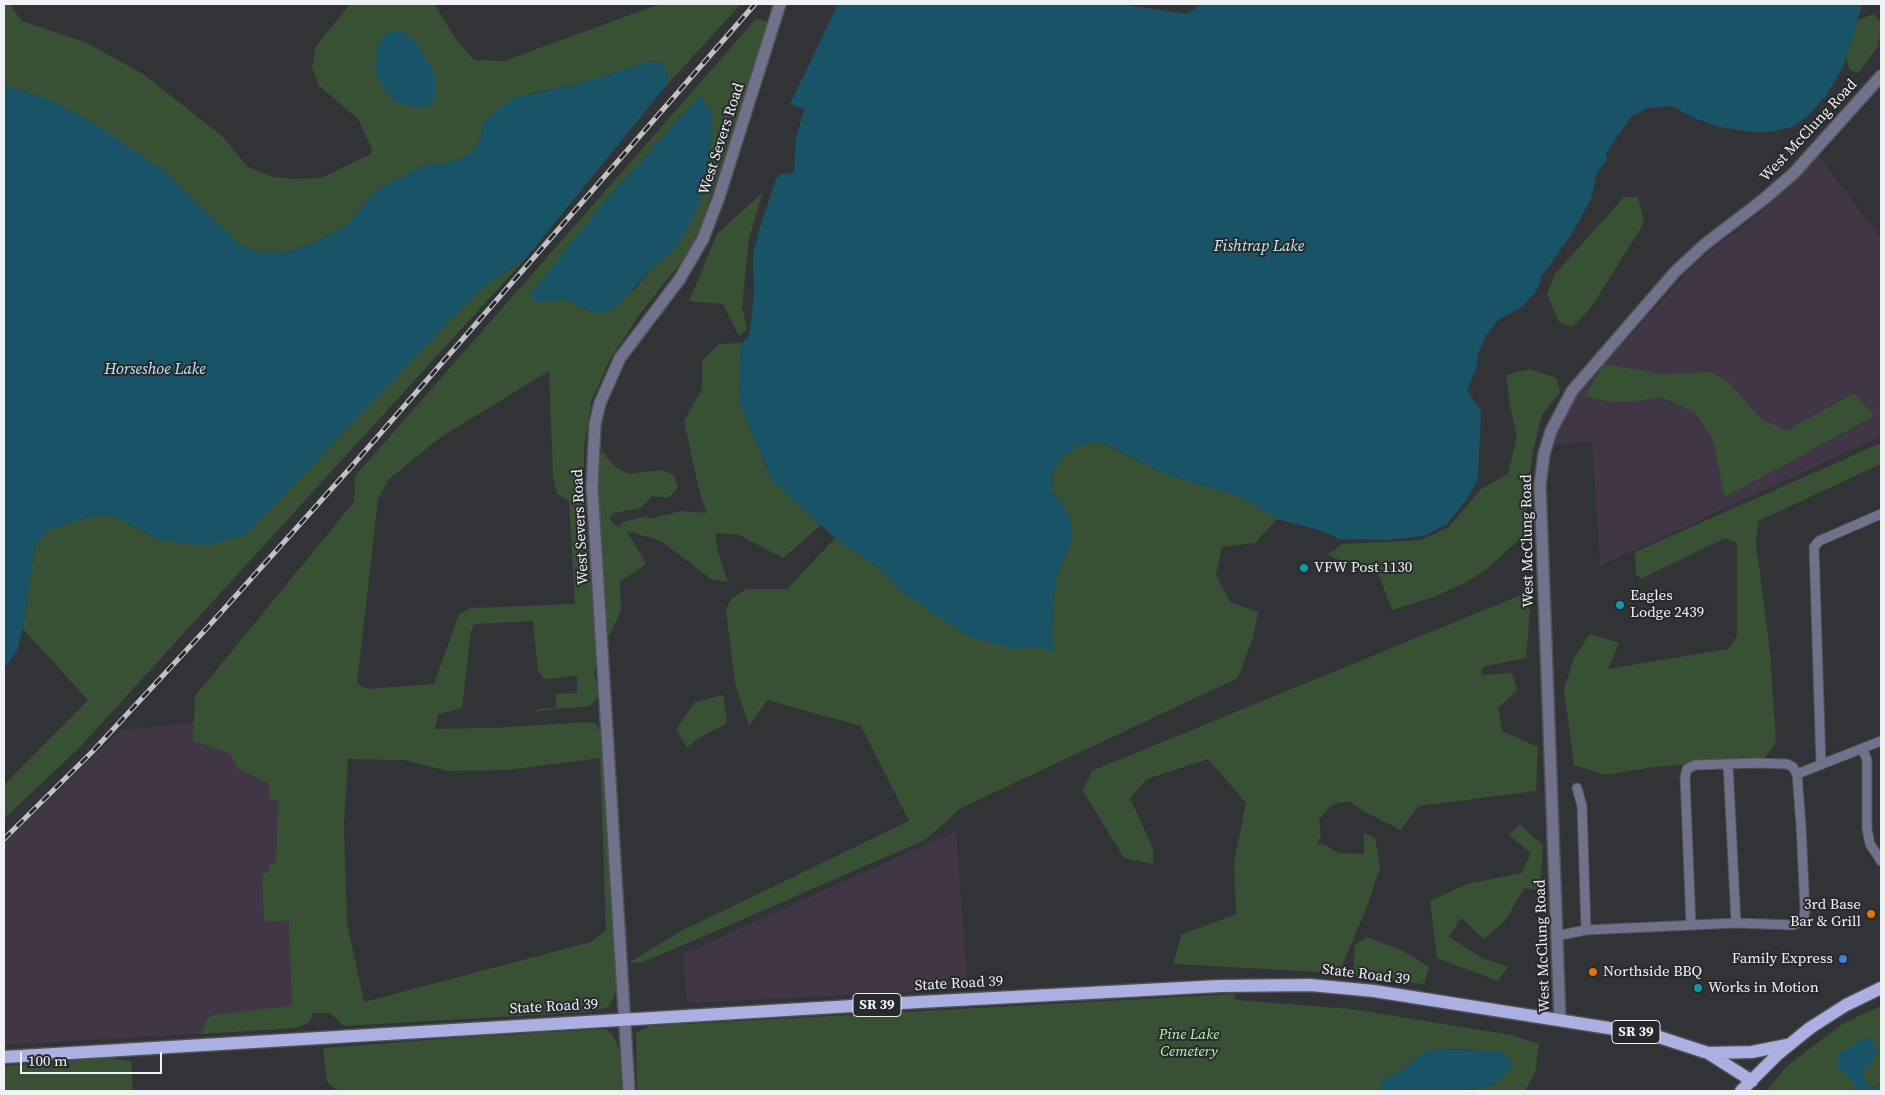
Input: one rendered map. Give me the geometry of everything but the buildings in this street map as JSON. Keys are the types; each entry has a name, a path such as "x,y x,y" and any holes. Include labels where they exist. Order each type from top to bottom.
{"main road":[{"name":"State Road 39","path":"4,1057 624,1019 1274,985 1310,985 1374,991 1653,1035 1708,1053 1749,1086"},
{"path":"1741,1091 1749,1086 1790,1044 1846,1005 1881,988"},
{"path":"1708,1053 1752,1052 1790,1044"}],"street":[{"name":"West Severs Road","path":"629,1091 592,487 595,424 600,403 620,358 679,280 703,239 719,197 780,4"},
{"name":"West McClung Road","path":"1560,1020 1540,485 1544,454 1551,431 1572,391 1675,272 1704,245 1764,199 1794,173 1881,76"},
{"path":"1821,765 1814,547 1819,541 1881,514"},
{"path":"1797,774 1863,750 1881,741"},
{"path":"1863,750 1867,760 1867,830 1870,844 1881,861"},
{"path":"1728,764 1736,923"},
{"path":"1556,936 1586,930 1736,923 1793,925 1804,921 1797,774 1787,764 1695,765 1687,769 1685,777 1691,925"},
{"path":"1577,788 1582,806 1586,930"}],"shaded area":[{"path":"1819,156 1881,239 1881,436 1600,566 1592,441 1553,445 1561,424 1578,393 1698,261 1758,215"},
{"path":"285,713 296,1028 4,1045 4,843 121,730"},
{"path":"956,831 968,989 687,1003 683,954"}],"green space":[{"path":"4,4 12,4 12,8 22,21 87,43 143,74 222,136 248,167 273,177 292,179 321,178 371,154 372,149 358,119 319,86 312,67 316,46 350,4 436,4 456,39 474,60 504,61 660,4 741,4 665,87 668,75 651,61 578,84 532,93 484,122 480,140 472,153 455,161 424,166 377,190 347,225 319,241 290,251 271,253 255,252 239,244 161,169 28,92 4,87"},
{"path":"1873,14 1881,22 1877,48 1858,73 1850,70 1846,59 1858,20"},
{"path":"756,19 769,22 695,245 642,311 610,359 591,402 584,448 584,491 597,665 594,673 599,691 597,698 590,706 537,711 537,709 556,708 556,694 577,693 577,676 544,679 538,671 533,621 474,624 471,631 462,708 439,714 435,729 492,728 589,722 597,725 602,735 617,979 615,995 608,1007 589,1012 344,1026 330,1013 313,1013 310,1022 296,1028 201,1034 208,1017 292,1006 289,920 264,922 262,874 268,873 269,865 276,863 278,801 269,798 269,783 237,768 230,753 193,741 195,696 354,502 355,476","holes":["700,96 675,249 651,269 635,289 592,312 565,300 604,202","549,371 553,477 557,494 569,501 575,604 471,608 459,614 434,684 367,689 357,683 378,499 389,479 441,437","600,758 606,930 591,942 364,1002 347,923 344,825 348,759 404,760 448,771 507,770"]},
{"path":"763,192 749,238 742,308 747,329 739,336 723,304 689,301 717,234"},
{"path":"1624,197 1638,197 1644,223 1590,309 1572,327 1559,322 1547,294 1555,274"},
{"path":"527,257 80,747 4,819 4,785 88,700 23,629 35,546 48,530 90,517 113,516 160,540 478,291"},
{"path":"742,343 739,370 740,404 772,480 821,525 783,558 739,535 715,533 718,552 728,582 711,579 661,541 627,531 646,564 620,582 621,611 608,638 599,521 598,458 603,452 614,466 628,474 660,470 674,475 678,488 668,498 652,496 641,508 613,513 609,519 619,528 623,522 646,516 650,519 681,511 707,513 700,494 684,421 702,389 702,361 719,344"},
{"path":"1604,364 1661,374 1711,372 1727,381 1761,419 1787,431 1854,393 1874,416 1725,497 1713,440 1696,413 1661,397 1631,402 1610,402 1585,396"},
{"path":"1529,369 1557,378 1560,392 1542,415 1532,455 1524,535 1487,569 1465,583 1433,597 1392,610 1379,575 1327,555 1342,544 1421,540 1449,527 1481,489 1508,474 1517,436 1510,406 1506,375"},
{"path":"1100,442 1170,476 1229,493 1248,501 1277,519 1255,543 1222,547 1216,575 1230,602 1258,612 1253,638 1238,678 961,808 925,840 672,950 640,963 630,962 681,931 909,821 861,726 767,700 749,726 735,683 726,609 732,598 747,589 787,589 835,538 881,569 903,593 994,642 1015,649 1042,647 1048,651 1054,649 1052,640 1053,599 1058,572 1071,543 1064,507 1051,490 1052,472 1062,457 1077,446"},
{"path":"1881,443 1881,464 1758,521 1756,543 1770,653 1776,741 1765,758 1654,767 1605,775 1574,765 1564,689 1574,658 1590,634 1619,643 1608,669 1728,649 1737,636 1737,543 1725,538 1641,579 1636,574 1635,552"},
{"path":"1523,594 1530,610 1526,658 1482,667 1481,675 1512,673 1517,690 1498,708 1502,731 1538,747 1536,791 1418,806 1401,830 1350,802 1340,802 1330,806 1319,820 1321,834 1317,844 1325,845 1338,853 1364,854 1364,833 1375,838 1380,867 1367,907 1339,973 1173,964 1181,935 1236,914 1234,862 1246,803 1208,759 1147,779 1130,798 1153,849 1153,864 1124,858 1083,791 1092,771"},
{"path":"723,695 727,723 697,739 687,748 676,729 695,702"},
{"path":"1519,824 1543,845 1540,891 1524,888 1505,921 1484,939 1461,918 1449,937 1482,958 1508,967 1498,981 1437,958 1430,901 1467,884 1522,873 1531,853 1509,835"},
{"path":"1367,937 1403,951 1429,967 1424,984 1353,976 1355,945"},
{"name":"Pine Lake Cemetery","path":"1235,994 1235,1000 1351,1009 1511,1035 1539,1044 1535,1073 1525,1091 1468,1091 1495,1085 1475,1050 1442,1049 1425,1052 1401,1071 1382,1081 1382,1091 637,1091 636,1033 649,1026"},
{"path":"1881,1006 1881,1085 1860,1091 1766,1091 1787,1066 1844,1023"},
{"path":"606,1029 612,1034 619,1048 622,1091 338,1091 327,1082 323,1048"},
{"path":"106,1058 131,1061 133,1091 4,1091 4,1066"}],"water":[{"name":"Fishtrap Lake","path":"838,4 1120,4 1187,14 1199,4 1862,4 1842,69 1825,97 1807,117 1792,127 1770,132 1752,132 1720,127 1694,118 1672,106 1647,108 1631,117 1606,153 1607,159 1597,173 1591,199 1571,235 1542,276 1537,290 1522,307 1499,319 1485,337 1478,355 1476,369 1467,390 1481,411 1478,478 1469,496 1447,524 1424,536 1388,540 1339,539 1322,531 1277,519 1248,501 1229,493 1170,476 1101,442 1077,446 1062,457 1052,472 1051,490 1064,507 1071,521 1071,543 1058,572 1053,599 1052,640 1054,649 1052,653 1042,647 1015,649 968,636 903,593 881,569 835,538 773,481 740,404 739,370 742,343 749,336 754,295 753,254 776,179 780,174 794,173 796,138 804,109 790,104"},
{"path":"391,31 403,32 413,39 430,64 436,80 436,92 434,100 429,105 417,108 395,102 379,81 375,68 378,48 384,35"},
{"name":"Horseshoe Lake","path":"651,61 662,62 668,75 665,87 527,257 478,291 247,534 206,546 160,540 113,516 90,517 48,530 35,546 23,629 17,651 6,666 4,665 4,87 28,92 53,101 95,124 161,169 239,244 255,252 271,253 290,251 319,241 347,225 377,190 424,166 455,161 471,153 480,140 484,122 513,98 578,84"},
{"path":"700,96 712,112 710,157 702,194 691,222 675,249 651,269 618,305 605,313 592,312 565,300 535,302 529,296 604,202"},
{"path":"1870,1038 1875,1043 1877,1051 1873,1061 1864,1070 1864,1080 1873,1088 1881,1085 1881,1091 1852,1091 1855,1087 1852,1080 1839,1068 1836,1061 1839,1053 1863,1039"},
{"path":"1442,1049 1503,1052 1513,1064 1495,1085 1468,1091 1382,1091 1382,1081 1401,1071 1425,1052"}],"railway":[{"path":"4,839 93,751 207,628 352,466 755,4"}],"place":[{"name":"VFW Post 1130","path":"1304,568"},
{"name":"Eagles Lodge 2439","path":"1620,605"},
{"name":"3rd Base Bar & Grill","path":"1871,914"},
{"name":"Family Express","path":"1843,959"},
{"name":"Northside BBQ","path":"1593,972"},
{"name":"Works in Motion","path":"1698,988"}]}
